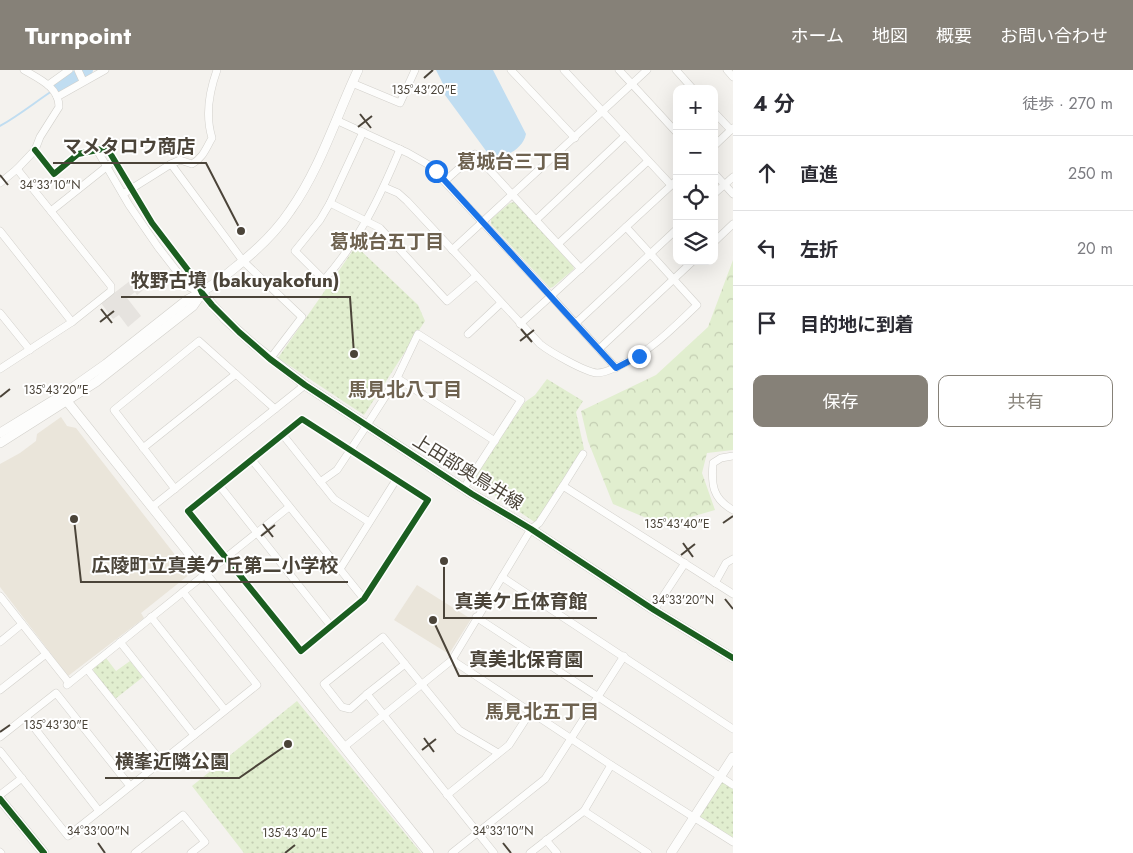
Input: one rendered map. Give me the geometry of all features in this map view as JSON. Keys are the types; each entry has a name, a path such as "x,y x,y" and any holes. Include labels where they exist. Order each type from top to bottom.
{"street":[{"path":"0,183 35,150 40,137 58,111 59,101 50,86 24,70"},
{"path":"50,86 69,70"},
{"path":"78,70 83,81"},
{"path":"57,96 104,70"},
{"path":"123,194 171,164 180,160 192,164 204,153 212,138 208,124 209,93 217,70"},
{"path":"0,443 65,398 187,300 202,293 243,261 272,234 290,212 310,178 358,70"},
{"path":"352,83 400,103 415,70"},
{"path":"512,70 575,138"},
{"path":"520,324 671,186 564,70"},
{"path":"619,70 675,130"},
{"path":"452,250 647,70"},
{"path":"676,70 689,85"},
{"path":"727,70 733,77"},
{"path":"718,116 732,129 718,142"},
{"path":"336,120 422,160 445,181 616,368"},
{"path":"363,132 330,203 295,252 324,280 346,254 367,220 384,187 400,149"},
{"path":"536,220 626,136"},
{"path":"35,150 54,174 78,154 107,148 161,235 197,282 202,293"},
{"path":"97,150 146,231 189,287 202,293"},
{"path":"445,181 475,154 581,269"},
{"path":"51,211 114,161"},
{"path":"558,244 648,161"},
{"path":"171,164 243,261 302,318 270,359"},
{"path":"0,370 72,322 111,291 110,286 17,169"},
{"path":"716,175 733,194"},
{"path":"718,190 733,177"},
{"path":"384,187 403,197 501,304 546,349 588,370 599,373 616,368 649,350 697,305 626,227"},
{"path":"330,203 367,220 386,233 447,301 476,276"},
{"path":"718,238 733,224"},
{"path":"0,231 72,322"},
{"path":"576,323 673,233"},
{"path":"599,349 689,265"},
{"name":"上田部奥鳥井線","path":"202,293 225,319 270,359 306,385 654,610 733,658"},
{"path":"468,334 501,304"},
{"path":"0,313 30,350"},
{"path":"320,482 337,470 367,425 397,378 418,334 521,400 464,488"},
{"path":"175,489 114,410 199,341 276,409"},
{"path":"143,448 236,374"},
{"path":"397,378 495,441"},
{"path":"152,507 306,385"},
{"path":"0,434 65,398"},
{"path":"65,398 429,853"},
{"path":"302,419 428,500 364,599 300,651 188,511 283,435 302,419"},
{"path":"283,435 334,499 369,522"},
{"path":"344,746 452,660 476,617 531,529 539,523 583,454"},
{"path":"733,456 721,458 713,463 712,473 715,491 721,502 733,510"},
{"path":"252,460 364,599"},
{"path":"340,569 396,480"},
{"path":"220,485 332,626"},
{"path":"563,486 733,594"},
{"path":"0,596 68,684 289,507"},
{"path":"654,610 685,563"},
{"path":"715,583 731,563"},
{"path":"502,577 733,728"},
{"path":"0,751 68,836 257,685 183,592"},
{"path":"151,617 225,710"},
{"path":"476,617 733,785"},
{"path":"0,642 22,624"},
{"path":"405,664 350,709 342,707 324,684 384,637 459,730 498,753"},
{"path":"120,642 194,736"},
{"path":"0,690 46,654"},
{"path":"452,853 545,779 624,656"},
{"path":"452,660 611,765 733,842"},
{"path":"86,669 162,761"},
{"path":"0,737 56,693 130,786"},
{"path":"367,694 494,853"},
{"path":"447,795 509,745 531,711"},
{"path":"26,717 99,811"},
{"path":"671,853 733,757"},
{"path":"530,853 584,811 611,765"},
{"path":"0,794 22,778"},
{"path":"0,799 44,853"},
{"path":"584,811 648,853"},
{"path":"135,853 183,815 205,842 191,853"},
{"path":"546,840 557,853"}],"shaded area":[{"path":"139,274 148,286 137,295 135,292 127,298 141,316 128,327 119,315 113,319 101,303"},
{"path":"61,417 67,426 76,428 190,574 141,613 144,618 68,676 0,587 0,464 36,441 37,434"},
{"path":"417,585 471,619 449,654 394,620"}],"green space":[{"path":"515,202 573,266 574,269 553,287 550,288 491,224 491,219 510,203"},
{"path":"356,246 418,305 425,321 364,415 278,358"},
{"path":"733,260 733,450 707,453 702,473 715,510 663,525 613,504 588,441 581,411 656,375 708,327"},
{"path":"547,379 583,401 576,412 584,449 536,523 472,480 525,402 535,395"},
{"path":"106,658 116,671 130,661 143,677 115,699 93,672 94,666"},
{"path":"297,701 421,853 244,853 192,786"},
{"path":"722,781 733,788 733,838 699,817"}],"water":[{"path":"436,70 493,70 526,134 518,148 508,154 492,159 445,95 446,90"}],"waterway":[{"path":"55,88 87,70"},
{"path":"0,126 52,91"}],"cycle path":[{"path":"35,150 54,174 78,154 107,148 152,223 197,282 202,293 239,332 270,359 305,385 472,494 531,529 654,610 733,658"},
{"path":"302,419 428,500 364,599 301,651 188,511 302,419"},
{"path":"0,799 44,853"}],"place":[{"name":"マメタロウ商店","path":"241,231"},
{"name":"牧野古墳 (bakuyakofun)","path":"354,354"},
{"name":"広陵町立真美ケ丘第二小学校","path":"74,519"},
{"name":"真美ケ丘体育館","path":"444,561"},
{"name":"真美北保育園","path":"433,620"},
{"name":"横峯近隣公園","path":"288,744"}],"district":[{"name":"葛城台三丁目","path":"514,161"},
{"name":"葛城台五丁目","path":"387,241"},
{"name":"馬見北八丁目","path":"405,389"},
{"name":"馬見北五丁目","path":"542,711"}],"route":[{"path":"436,171 616,368 639,356"}]}
